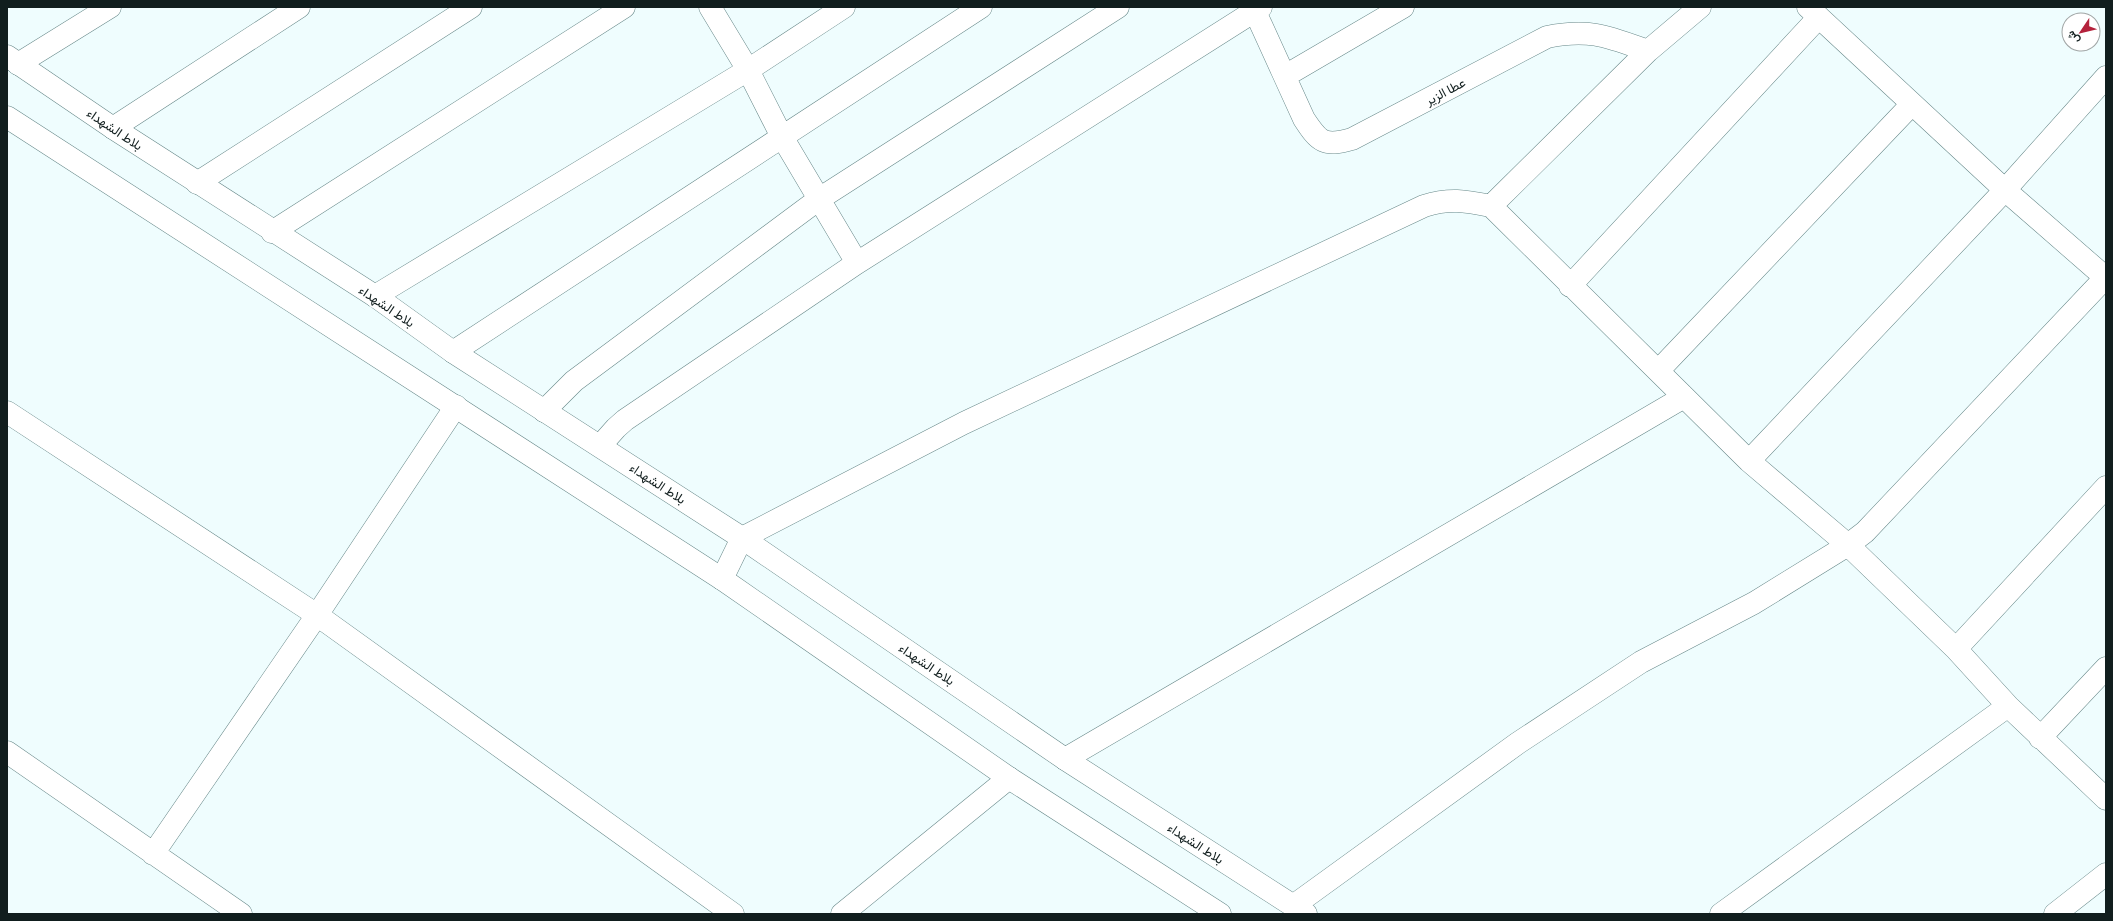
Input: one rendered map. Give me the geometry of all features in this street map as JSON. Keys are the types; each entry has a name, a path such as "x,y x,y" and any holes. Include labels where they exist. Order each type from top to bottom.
{"street":[{"path":"12,60 110,7"},
{"path":"113,128 299,7"},
{"path":"197,183 470,7"},
{"path":"272,232 624,7"},
{"path":"710,7 748,70 781,135 857,263"},
{"path":"375,296 748,70 844,7"},
{"path":"453,352 781,135 981,7"},
{"path":"544,411 574,381 819,199 1118,7"},
{"path":"1285,76 1403,7"},
{"path":"1491,206 1648,51 1700,7"},
{"path":"600,446 625,420 857,263 1256,8"},
{"name":"عطا الزير","path":"1256,8 1285,76 1313,132 1323,142 1335,144 1352,139 1548,37 1564,34 1604,35 1648,51"},
{"path":"1300,910 1518,743 1641,662 1754,603 1848,545 1866,532 2106,278 2005,190 1813,12 1570,286"},
{"name":"بلاط الشهداء","path":"12,60 272,232 375,296 453,352 742,538 1065,759 1300,910"},
{"path":"1749,461 2005,190 2106,77"},
{"path":"1659,370 1912,104"},
{"path":"7,117 722,579 1009,778 1220,914"},
{"path":"722,579 742,538 964,423 1424,206 1443,200 1464,200 1491,206 1570,286 1659,370 1749,461 1848,545 1956,649 2008,706 2040,738 2106,799"},
{"path":"1065,759 1684,396"},
{"path":"153,854 317,615 456,406"},
{"path":"7,412 317,615 733,914"},
{"path":"1956,649 2106,487"},
{"path":"2040,738 2106,668"},
{"path":"1721,914 2008,706"},
{"path":"7,752 242,914"},
{"path":"844,914 1009,778"},
{"path":"2055,914 2106,874"}]}
